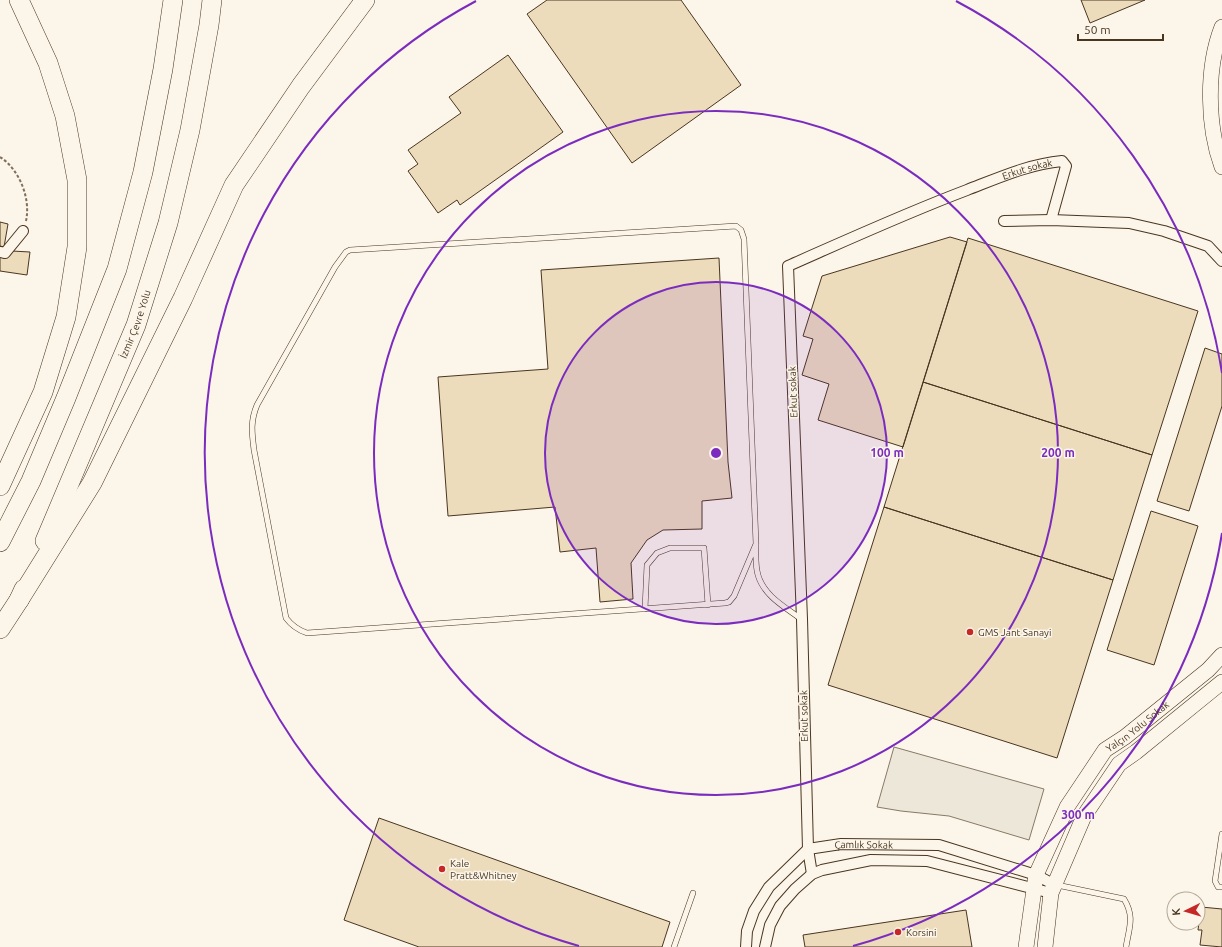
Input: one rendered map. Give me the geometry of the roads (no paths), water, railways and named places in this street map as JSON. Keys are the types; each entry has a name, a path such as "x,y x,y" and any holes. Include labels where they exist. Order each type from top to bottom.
{"highway":[{"path":"0,486 43,392 66,317 77,247 77,180 65,116 48,63 19,0"},
{"path":"0,542 31,481 66,398 117,269 143,172 163,69 173,0"},
{"name":"İzmir Çevre Yolu","path":"0,629 19,600 136,325 168,223 190,130 209,25 212,0"},
{"path":"19,600 92,483 183,298 234,186 301,86 365,0"}],"street":[{"path":"1222,27 1211,73 1210,102 1216,150 1222,167"},
{"name":"Erkut sokak","path":"812,874 808,849 802,619 788,266 940,200 1016,171 1044,163 1062,161 1066,166 1051,220"},
{"path":"1004,221 1051,220 1129,223 1164,231 1208,246 1222,261"},
{"path":"0,252 5,253 23,231"},
{"name":"Yalçın Yolu Sokak","path":"1026,947 1035,882 1067,807 1105,750 1125,737 1196,680 1222,655"},
{"name":"Yalçın Yolu Sokak","path":"1045,947 1053,889 1084,816 1119,764 1136,752 1222,682"},
{"name":"Çamlık Sokak","path":"808,849 841,844 939,845 1053,889"},
{"path":"746,947 747,931 754,911 769,887 808,849"},
{"name":"Çamlık Sokak","path":"765,947 770,925 780,906 812,874 822,870 870,860 927,861 1035,882"}],"lane":[{"path":"756,544 744,574 731,600 725,603 307,633 296,628 286,618 254,450 252,417 334,267 346,252 350,250 736,226 743,234 744,239 758,576 770,595 802,619"},
{"path":"645,609 647,565 657,553 670,548 704,548 708,604"},
{"path":"1222,834 1215,881 1218,887 1222,887"},
{"path":"1053,889 1124,899 1130,909 1131,918 1126,947"},
{"path":"674,947 693,893"}],"place":[{"name":"GMS Jant Sanayi","path":"970,632"},
{"name":"Kale Pratt&Whitney","path":"442,869"},
{"name":"Korsini","path":"898,932"}]}
